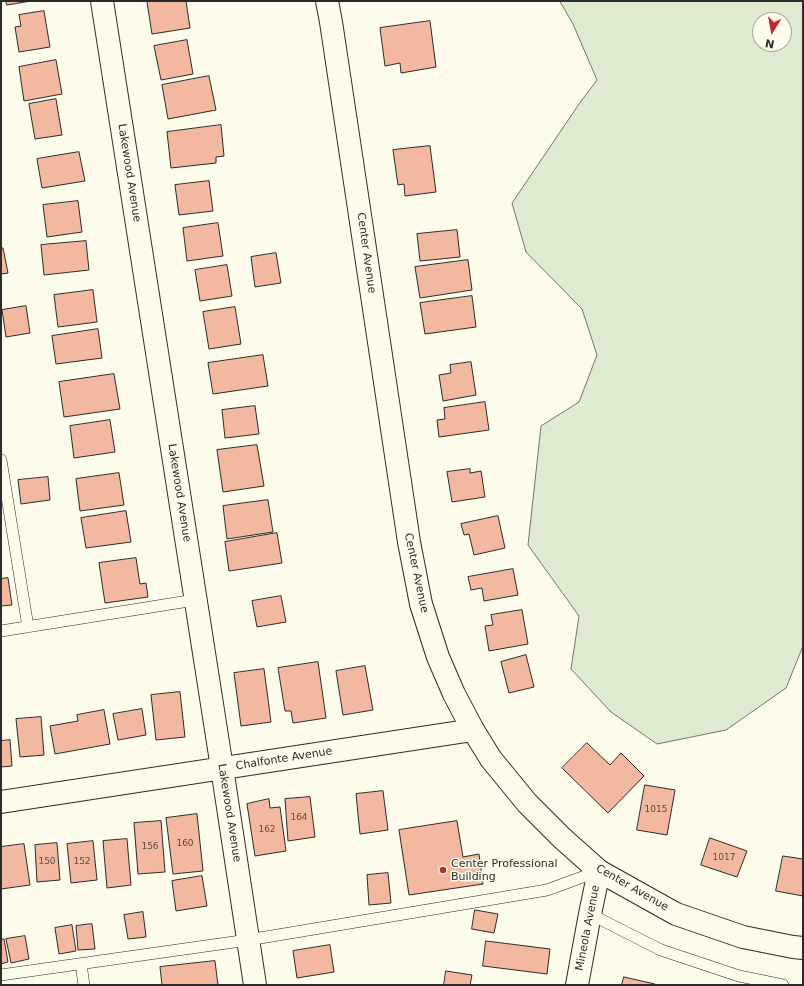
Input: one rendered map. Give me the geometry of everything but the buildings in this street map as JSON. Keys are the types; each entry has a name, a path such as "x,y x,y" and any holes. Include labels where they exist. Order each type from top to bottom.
{"street":[{"name":"Lakewood Avenue","path":"102,1 255,985"},
{"name":"Center Avenue","path":"327,1 409,542 420,596 438,657 454,694 473,730 491,759 527,803 562,838 599,871 676,914 743,937 793,948 803,948"},
{"name":"Chalfonte Avenue","path":"1,802 473,730"},
{"name":"Mineola Avenue","path":"577,985 599,871"}],"lane":[{"path":"1,460 28,627"},
{"path":"1,631 195,600"},
{"path":"1,975 248,940 548,890 599,871"},
{"path":"590,914 661,950 738,981 783,985"},
{"path":"81,964 84,985"}],"green space":[{"path":"560,1 803,1 803,646 786,688 726,730 657,744 611,712 571,669 579,616 528,545 541,426 579,402 597,355 582,309 526,252 512,203 597,80 573,24"}],"place":[{"name":"Center Professional Building","path":"443,870"}]}
